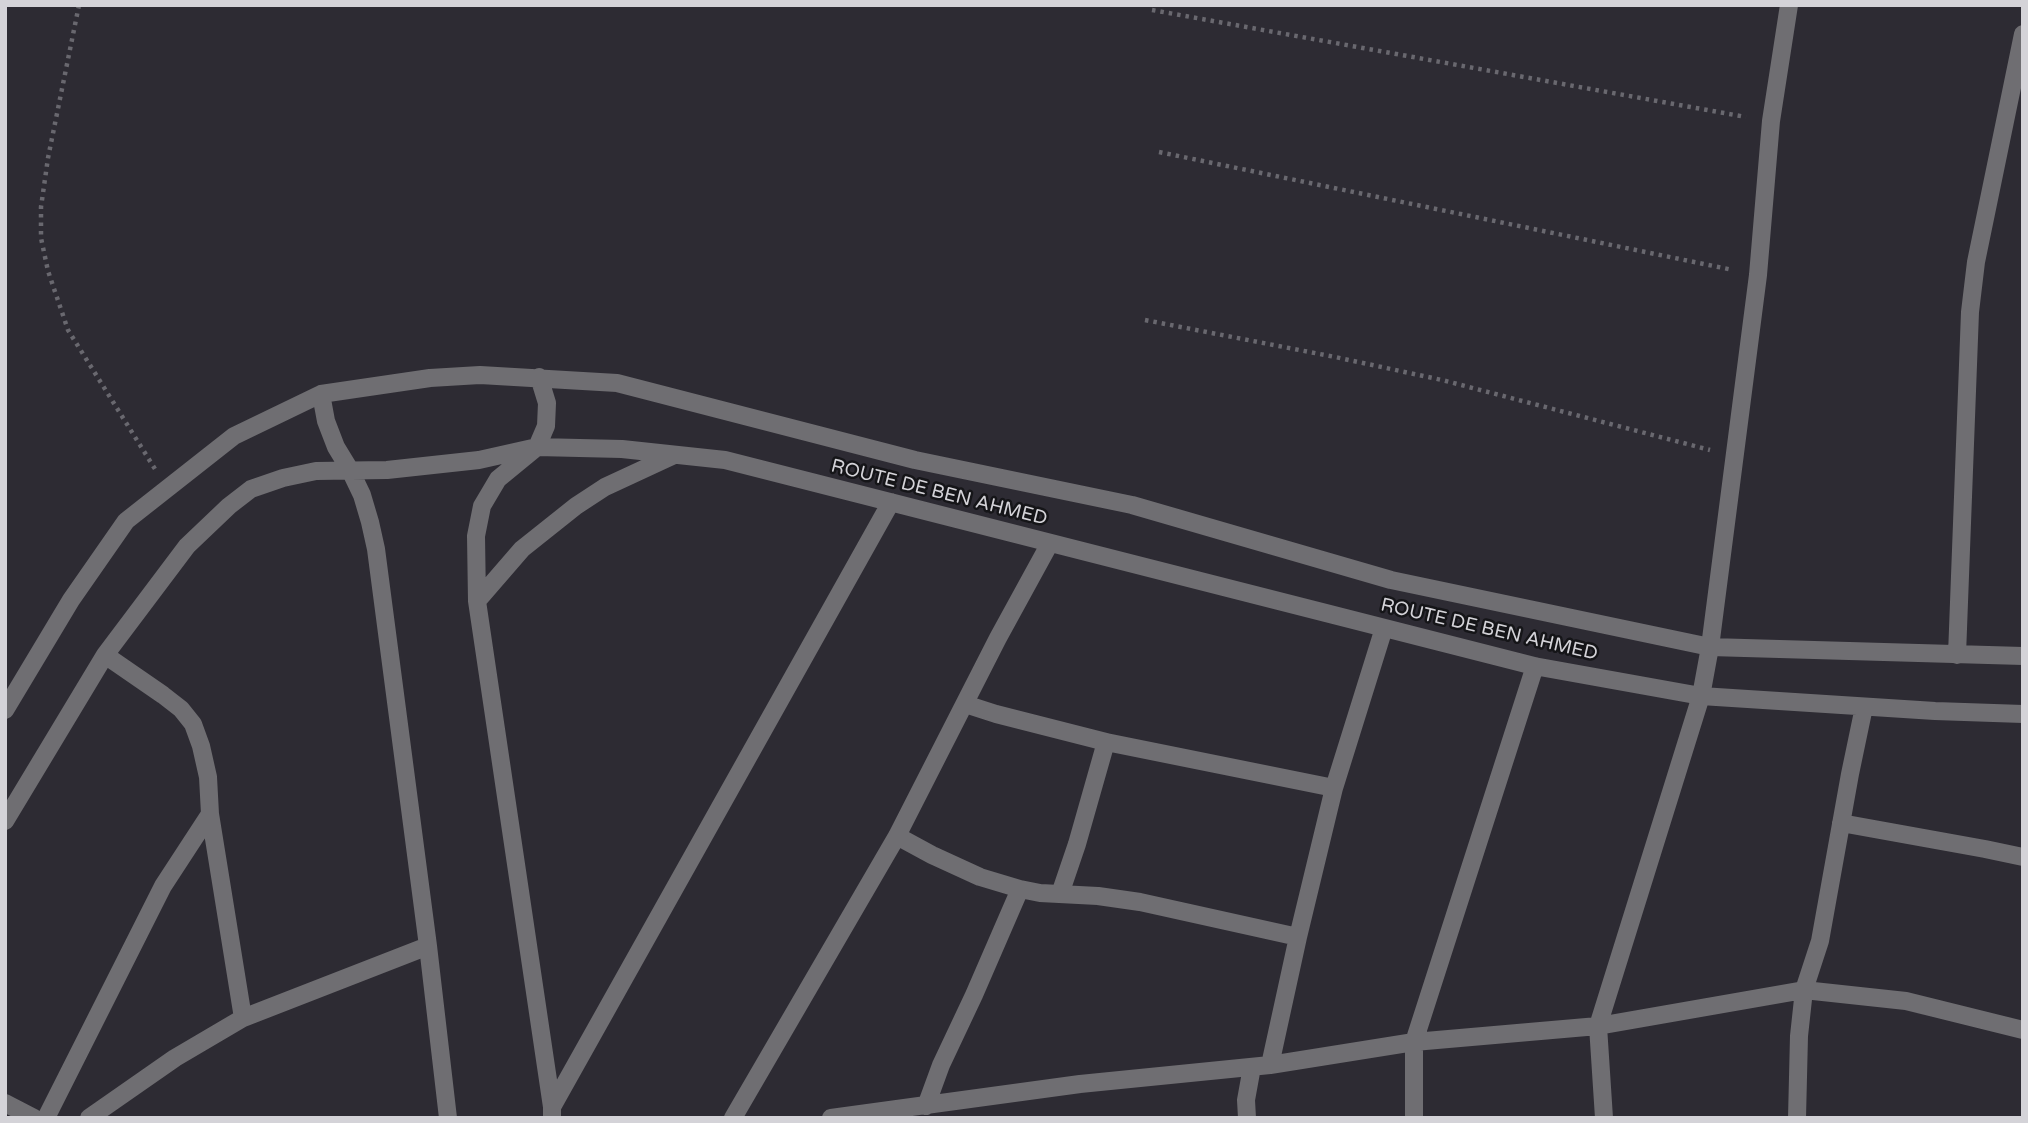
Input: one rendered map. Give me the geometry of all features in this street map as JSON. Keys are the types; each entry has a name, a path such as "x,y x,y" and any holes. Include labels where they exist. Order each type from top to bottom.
{"street":[{"path":"1604,1118 1598,1026 1701,696 1710,647 1758,275 1771,121 1789,5"},
{"path":"1957,655 1969,312 1976,262 2023,34"},
{"name":"ROUTE DE BEN AHMED","path":"5,710 71,600 126,521 234,436 321,394 443,377 480,375 617,383 915,460 1132,505 1391,580 1710,647 2023,656"},
{"path":"539,377 547,403 546,426 537,447 498,479 482,506 476,536 477,601 552,1112"},
{"path":"321,394 326,421 336,447 365,504 376,549 448,1118"},
{"name":"ROUTE DE BEN AHMED","path":"5,821 105,655 187,546 251,489 305,474 387,470 480,460 537,447 622,449 725,460 1535,666 1701,696 2023,714"},
{"path":"477,601 522,549 576,506 605,487 676,454"},
{"path":"552,1112 891,502"},
{"path":"733,1118 897,836 1050,543"},
{"path":"1270,1065 1334,788 1384,628"},
{"path":"105,655 181,709 193,724 208,777 210,814 243,1018"},
{"path":"1414,1118 1414,1042 1535,666"},
{"path":"965,704 1107,741 1334,788"},
{"path":"1797,1118 1799,1037 1804,990 1820,941 1864,707"},
{"path":"1060,894 1107,741"},
{"path":"46,1118 163,886 210,814"},
{"path":"1840,824 2023,857"},
{"path":"897,836 980,877 1020,889 1140,902 1298,937"},
{"path":"926,1105 1020,889"},
{"path":"89,1118 175,1058 243,1018 428,946"},
{"path":"831,1118 926,1105 967,1109 1080,1084 1270,1065 1414,1042 1598,1026 1804,990 1906,1001 2023,1030"},
{"path":"1247,1118 1246,1100 1252,1067"},
{"path":"5,1103 34,1118"}],"path":[{"path":"79,5 48,158 41,206 40,238 68,330 167,487"},
{"path":"1152,10 1771,121"},
{"path":"1159,152 1758,275"},
{"path":"1145,320 1442,380 1735,456"}]}
